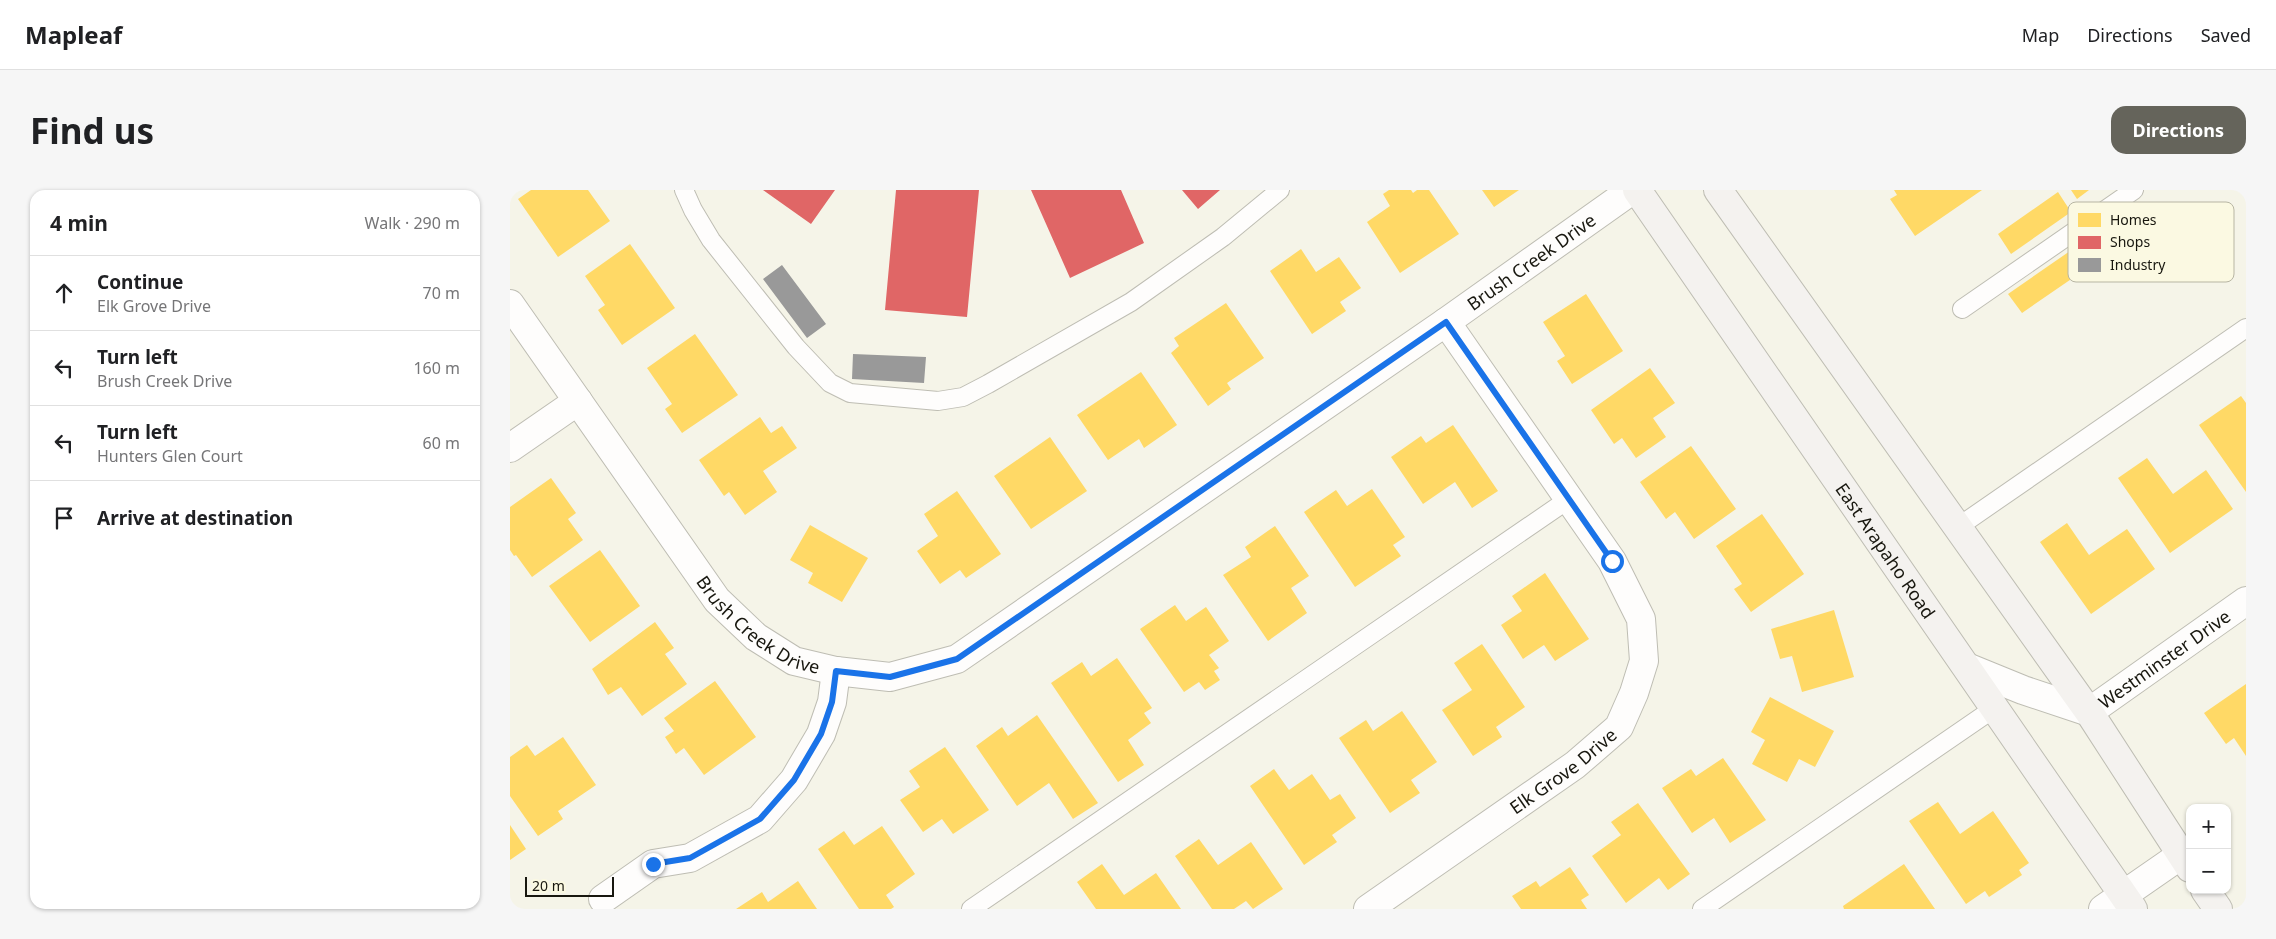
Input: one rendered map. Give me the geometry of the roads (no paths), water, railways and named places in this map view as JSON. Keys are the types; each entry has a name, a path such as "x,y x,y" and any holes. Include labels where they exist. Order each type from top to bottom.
{"main road":[{"name":"East Arapaho Road","path":"1637,190 1996,707 2120,904"},
{"path":"1718,190 2089,712 2185,862"},
{"path":"2208,894 2218,909"}],"street":[{"name":"Brush Creek Drive","path":"510,304 717,600 756,637 794,662 836,671 890,677 957,659 1446,322 1632,190"},
{"name":"Elk Grove Drive","path":"1368,909 1575,765 1619,727 1634,693 1644,661 1640,619 1612,561 1446,322"},
{"path":"510,448 578,401"},
{"name":"Westminster Drive","path":"1969,668 2023,690 2089,712 2246,601"},
{"path":"603,899 653,864 690,858 760,819 794,780 821,734 832,702 836,671"},
{"path":"2120,904 2185,862"}],"lane":[{"path":"684,190 693,210 711,240 796,347 830,383 850,393 938,401 963,396 988,384 1131,302 1223,237 1280,190"},
{"path":"2117,202 2134,190"},
{"path":"1962,309 2068,236"},
{"path":"1958,527 2246,328"},
{"path":"971,909 1569,499"},
{"path":"1702,909 1996,707"}]}
